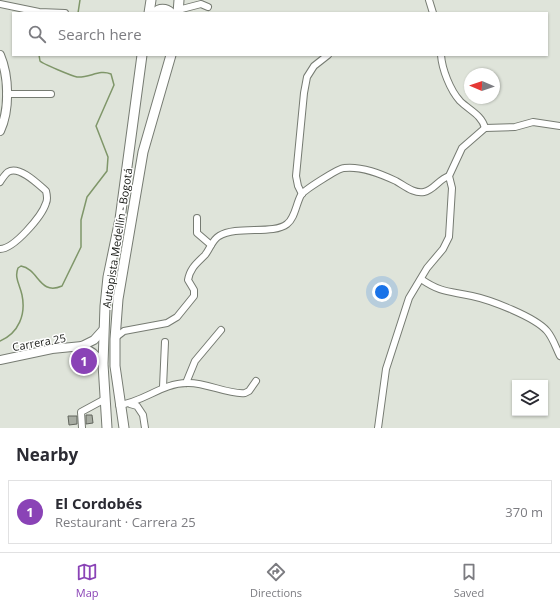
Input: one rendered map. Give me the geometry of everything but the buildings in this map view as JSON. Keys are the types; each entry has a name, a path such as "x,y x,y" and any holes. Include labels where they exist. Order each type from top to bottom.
{"highway":[{"path":"149,12 151,0"},
{"path":"156,12 161,9 165,9 176,12 179,0"},
{"path":"163,86 161,75 166,56"},
{"name":"Autopista Medellín - Bogotá","path":"124,428 119,405 115,366 115,339 118,299 138,176 171,56"},
{"name":"Autopista Medellín - Bogotá","path":"107,428 103,364 103,330 108,277 120,219 142,59"}],"main road":[{"path":"0,55 4,68 6,94 6,112 0,131"},
{"name":"Carrera 25","path":"0,360 52,349 82,346 94,340 103,330"},
{"name":"Carrera 25","path":"82,346 93,353 103,364"}],"street":[{"path":"429,0 434,12"},
{"path":"0,4 40,12"},
{"path":"176,12 201,4 208,7"},
{"path":"302,194 298,186 296,176 304,93 307,77 314,66 327,56"},
{"path":"441,56 443,65 455,94 480,117 485,128"},
{"path":"6,94 51,94"},
{"path":"378,428 383,383 388,362 409,298 420,279 442,249 448,237 452,188 449,176 462,148 485,128 514,127 533,122 560,126"},
{"path":"115,339 124,331 167,323 177,317 194,296 194,290 188,280 192,268 205,255 220,235 246,229 263,230 285,225 291,218 302,194 306,189 343,168 362,169 374,172 412,190 422,192 427,191 444,177 449,176"},
{"path":"0,182 7,172 13,170 22,173 46,191 47,197 46,205 20,239 9,247 0,249"},
{"path":"197,218 197,233 211,245"},
{"path":"420,279 441,291 472,296 502,306 539,324 548,332 560,356"},
{"path":"186,382 195,361 221,330"},
{"path":"163,387 165,342"},
{"path":"130,404 163,387 186,382 242,394 249,391 256,381"},
{"path":"81,428 81,412 105,400"},
{"path":"119,405 130,404 138,406 143,415 145,428"}],"waterway":[{"path":"78,12 80,0"},
{"path":"0,341 7,338 12,333 20,322 22,316 23,302 17,278 18,268 21,266 27,268 48,288 62,286 81,247 81,220 87,197 107,171 108,157 96,126 114,85 111,74 102,72 77,77 42,63 39,56"}],"place":[{"name":"El Cordobés","path":"84,361"}]}
